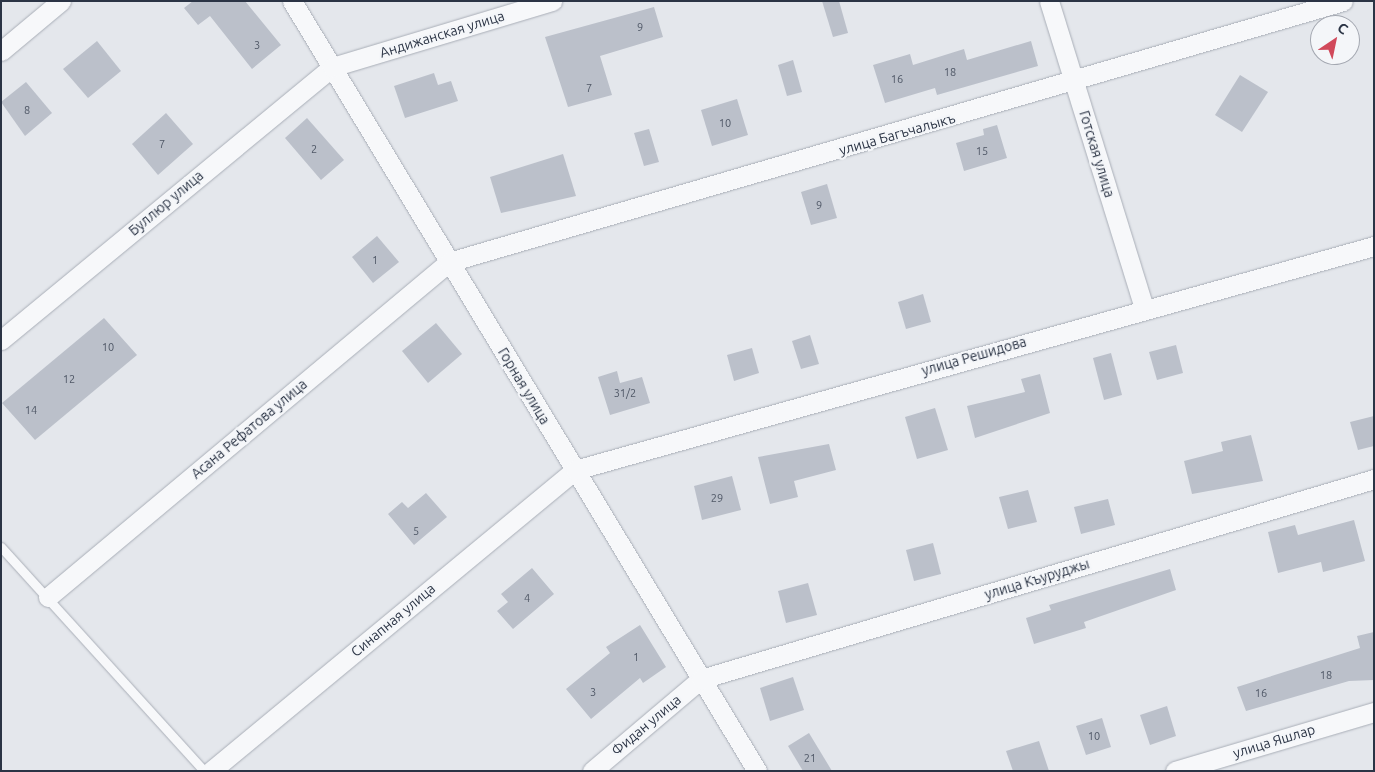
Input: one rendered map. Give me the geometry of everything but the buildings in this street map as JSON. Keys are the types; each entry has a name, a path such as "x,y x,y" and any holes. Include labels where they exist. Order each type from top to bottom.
{"street":[{"path":"1,51 61,1"},
{"name":"Горная улица","path":"292,1 757,771"},
{"name":"Андижанская улица","path":"332,67 552,1"},
{"name":"Готская улица","path":"1049,1 1144,308"},
{"name":"улица Багъчалыкъ","path":"449,262 1075,83 1343,1"},
{"name":"Буллюр улица","path":"1,340 332,67"},
{"name":"улица Решидова","path":"575,470 1144,308 1374,246"},
{"name":"Асана Рефатова улица","path":"48,597 449,262"},
{"name":"Синапная улица","path":"211,771 575,470"},
{"name":"улица Къуруджы","path":"701,679 1374,478"},
{"name":"Фидан улица","path":"592,771 701,679"},
{"name":"улица Яшлар","path":"1175,771 1374,712"}],"lane":[{"path":"1,547 204,771"}]}
